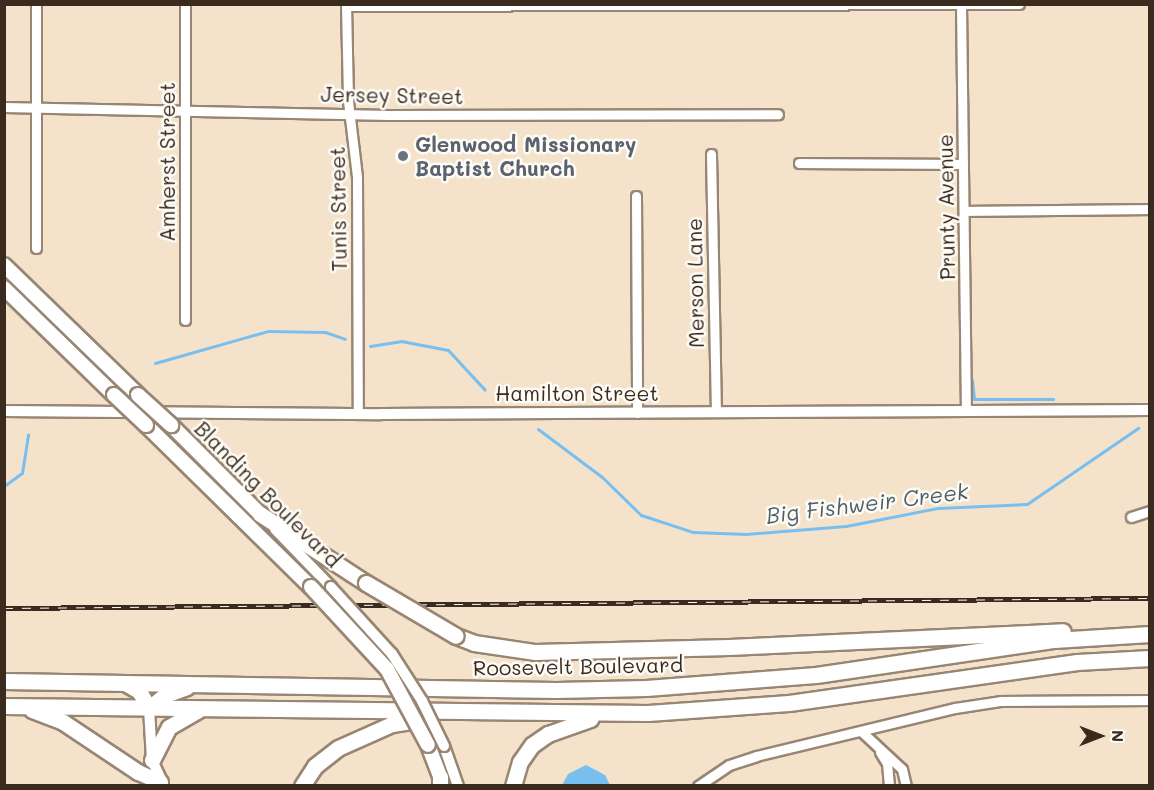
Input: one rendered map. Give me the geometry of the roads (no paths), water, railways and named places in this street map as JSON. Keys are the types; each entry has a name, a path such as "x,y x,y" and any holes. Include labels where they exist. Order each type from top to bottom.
{"highway":[{"path":"260,514 366,583 456,636 482,645 535,652 729,647 1037,631 1144,634"},
{"name":"Roosevelt Boulevard","path":"4,681 556,690 696,686 816,675 1054,640 1144,634"},
{"path":"4,706 607,713 789,703 1077,662 1149,658"},
{"path":"124,683 139,691 149,708"},
{"path":"149,708 165,695 197,684"},
{"path":"24,706 63,722 160,784"},
{"path":"152,760 169,727 202,709"},
{"path":"302,786 322,760 366,734 392,724 458,712"},
{"path":"513,786 520,762 532,745 566,726 607,713"}],"main road":[{"name":"Blanding Boulevard","path":"4,264 260,514"},
{"name":"Blanding Boulevard","path":"4,288 311,587 387,669 428,745 441,783"}],"street":[{"path":"36,4 36,248"},
{"name":"Amherst Street","path":"184,4 185,320"},
{"path":"346,5 1019,4"},
{"name":"Tunis Street","path":"346,5 351,112 357,177 358,414"},
{"name":"Prunty Avenue","path":"962,5 966,410"},
{"name":"Jersey Street","path":"4,107 351,112 778,114"},
{"name":"Merson Lane","path":"711,154 716,412"},
{"path":"800,163 963,164"},
{"path":"636,196 637,413"},
{"path":"964,211 1149,209"},
{"name":"Hamilton Street","path":"4,411 358,414 1149,410"},
{"path":"1131,517 1149,511"},
{"name":"Blanding Boulevard","path":"260,514 331,586 392,654 422,701 444,746 458,786"},
{"path":"698,786 742,760 986,703 1149,700"},
{"path":"149,708 152,760 160,784"},
{"path":"862,732 902,769 906,786"},
{"path":"875,745 887,763 889,786"}],"water":[{"path":"586,765 605,775 610,785 562,785 568,774"}],"waterway":[{"name":"Big Fishweir Creek","path":"155,363 268,331 325,332 345,339"},
{"name":"Big Fishweir Creek","path":"370,346 401,341 448,350 485,390"},
{"path":"972,380 974,399 1053,399"},
{"name":"Big Fishweir Creek","path":"538,429 602,477 641,515 693,532 746,534 846,526 938,508 1027,504 1138,428"},
{"name":"Big Fishweir Creek","path":"4,486 22,473 28,434"}],"railway":[{"path":"4,608 1150,598"}],"place":[{"name":"Glenwood Missionary Baptist Church","path":"403,156"}]}
